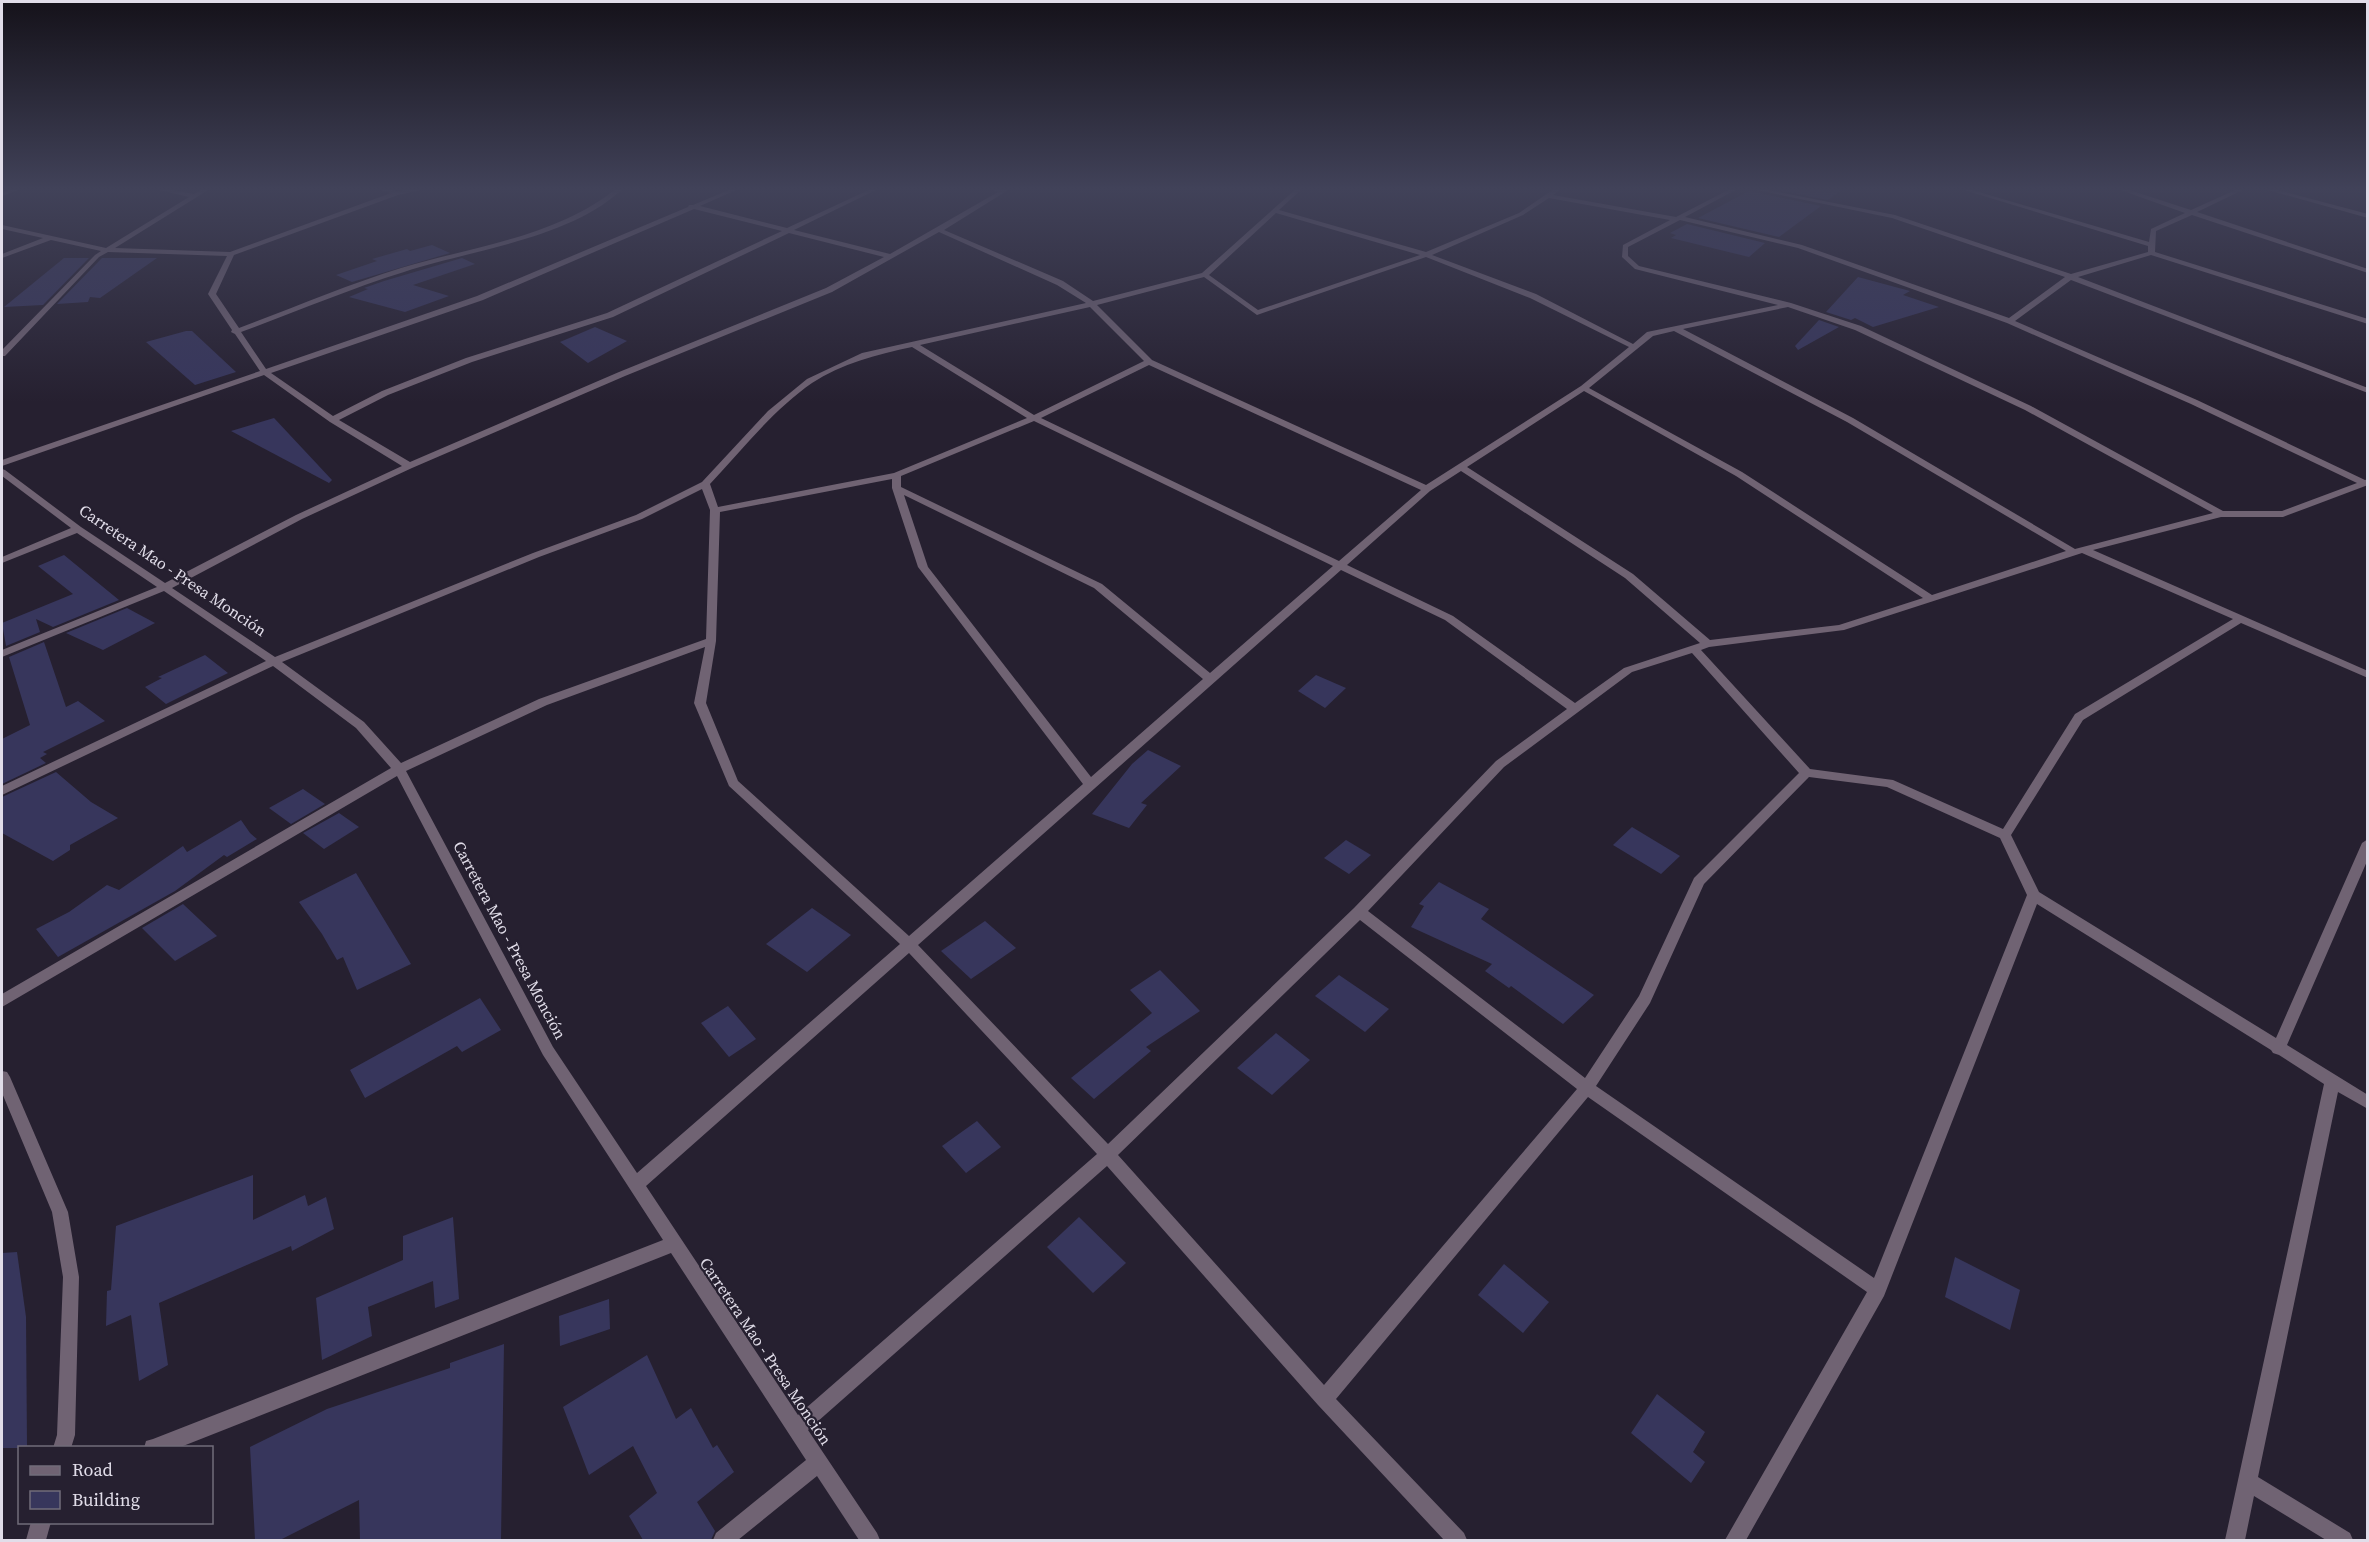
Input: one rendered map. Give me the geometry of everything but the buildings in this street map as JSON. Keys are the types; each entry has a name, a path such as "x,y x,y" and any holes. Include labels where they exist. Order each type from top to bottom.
{"street":[{"path":"2,354 94,259"},
{"path":"229,259 212,294 235,332 264,372 333,420 409,466"},
{"path":"235,332 403,270 442,259"},
{"path":"2,463 480,298 570,259"},
{"path":"333,420 385,393 469,360 610,315 727,259"},
{"path":"2,654 165,587 299,517 409,466 622,374 829,290 885,259"},
{"path":"1005,259 1060,283 1092,304 1149,362 1427,489"},
{"path":"2,791 274,661 536,555 639,517 705,484 771,413 810,381 865,354 1092,304 1205,275 1223,259"},
{"path":"1205,275 1257,313 1417,259"},
{"path":"1437,259 1533,296 1634,347"},
{"path":"1627,259 1637,268 1788,305 1858,328 2017,403 2221,514"},
{"path":"1836,259 2010,321 2194,402 2366,483"},
{"path":"2018,259 2367,391"},
{"path":"2010,321 2070,277 2122,259"},
{"path":"2180,259 2367,322"},
{"path":"2331,259 2367,271"},
{"path":"635,1185 1209,678 1427,489 1584,388 1650,334 1788,305"},
{"path":"1676,329 1850,420 2078,550 2367,675"},
{"path":"913,344 1034,418 1449,618 1575,709"},
{"path":"715,510 896,475 1034,418 1149,362"},
{"path":"1584,388 1739,474 1930,598"},
{"path":"1460,467 1629,576 1701,646 1806,773 1889,783 2005,835 2034,895 2367,1103"},
{"name":"Carretera Mao - Presa Monción","path":"2,472 78,529 274,661 360,725 399,769 548,1051 870,1540"},
{"path":"896,475 897,488 923,567 1090,784"},
{"path":"796,1429 1108,1155 1359,912 1500,764 1628,670 1701,646 1840,628 2078,550 2221,514 2283,514 2366,483"},
{"path":"705,484 715,510 711,641 700,703 733,783 909,945 1108,1155 1324,1399 1457,1540"},
{"path":"897,488 1098,586 1209,678"},
{"path":"2,560 78,529"},
{"path":"2005,835 2079,717 2241,619"},
{"path":"2,1001 399,769 543,702 711,641"},
{"path":"1324,1399 1587,1088 1645,999 1699,881 1806,773"},
{"path":"2278,1049 2367,843"},
{"path":"1735,1540 1878,1290 2034,895"},
{"path":"1359,912 1587,1088 1878,1290"},
{"path":"2,1077 60,1212 71,1277 66,1435 63,1446"},
{"path":"2235,1540 2332,1083"},
{"path":"158,1446 673,1244"},
{"path":"723,1540 819,1462"},
{"path":"2248,1482 2343,1540"},
{"path":"36,1540 40,1524"}]}
